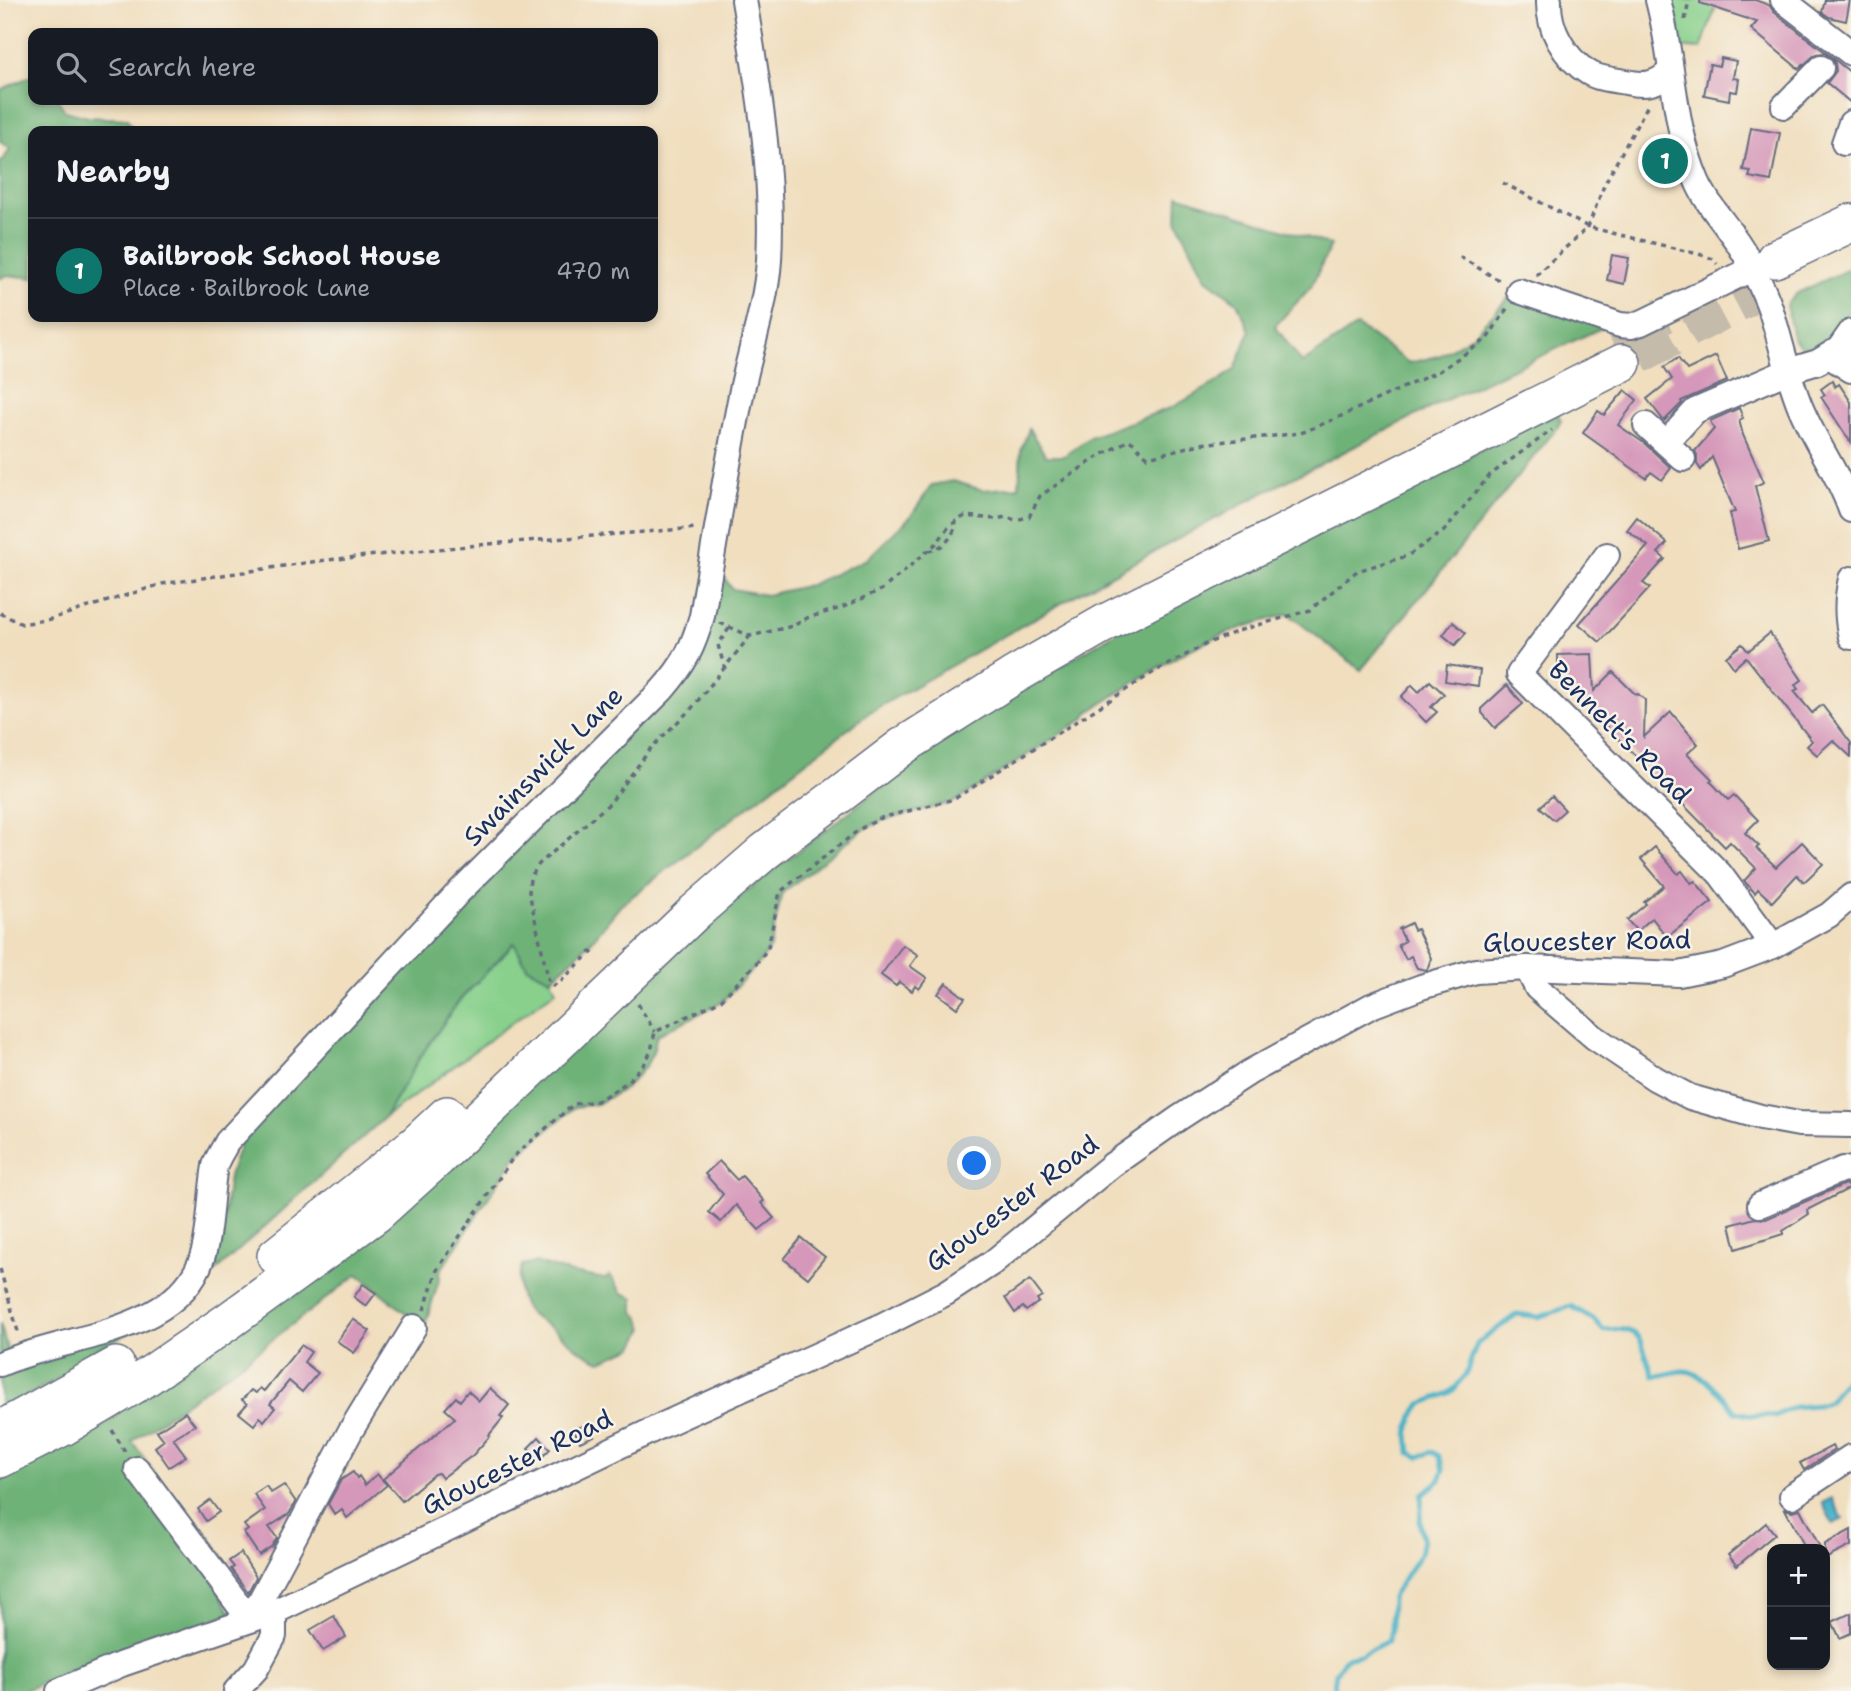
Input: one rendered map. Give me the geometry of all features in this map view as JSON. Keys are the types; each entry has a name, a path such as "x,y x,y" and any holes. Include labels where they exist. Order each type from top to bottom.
{"highway":[{"path":"1770,269 1847,229"},
{"path":"0,1430 133,1356 299,1239 416,1144 678,896 749,833 893,725 968,677 1141,580 1617,353 1104,622 903,746 764,852 695,912 376,1214 144,1379 63,1427 0,1459"}],"street":[{"name":"Swainswick Lane","path":"10,1359 123,1325 156,1311 181,1294 194,1278 204,1252 216,1163 227,1142 458,894 675,676 693,647 702,616 743,390 765,295 769,259 769,191 760,98 744,0"},
{"path":"1549,0 1548,13 1556,37 1571,59 1590,74 1633,84 1654,84 1665,76"},
{"path":"1658,0 1668,43 1665,76 1697,181 1709,203 1740,244 1770,269 1773,316 1788,371 1799,403 1841,484 1851,510"},
{"path":"1783,0 1839,52 1784,106"},
{"path":"1519,291 1613,323 1631,326 1727,281 1770,269"},
{"path":"1646,425 1675,451 1695,411 1829,356 1839,349 1851,332"},
{"path":"1829,356 1851,370"},
{"name":"Bennett's Road","path":"1607,555 1519,674 1720,874 1773,946"},
{"path":"1851,579 1847,608 1851,638"},
{"name":"Gloucester Road","path":"59,1691 122,1664 274,1612 663,1425 877,1328 946,1293 992,1263 1112,1165 1179,1118 1250,1072 1371,1006 1421,987 1476,971 1527,968 1679,974 1723,965 1773,946 1829,915 1851,896"},
{"path":"1527,968 1537,988 1594,1037 1656,1079 1690,1097 1774,1120 1800,1124 1851,1125"},
{"path":"1760,1205 1843,1169 1851,1170"},
{"path":"137,1469 250,1620 351,1430 414,1327"},
{"path":"1792,1496 1851,1457"},
{"path":"236,1691 256,1669 274,1636 274,1612"}],"path":[{"path":"702,616 750,636 793,626 883,589 937,543 956,521 965,516 996,519 1006,517 1014,520 1029,517 1040,496 1096,458 1129,440 1148,457 1200,444 1301,433 1439,371 1487,339 1519,291 1588,227 1605,183 1665,76"},
{"path":"1503,183 1588,227 1713,259 1727,281"},
{"path":"1460,257 1519,291"},
{"path":"655,1032 720,1000 761,958 768,947 780,892 860,829 881,818 954,799 1154,672 1208,643 1241,630 1310,610 1357,571 1407,556 1444,531 1490,475 1555,428"},
{"path":"0,614 22,624 51,619 162,584 268,568 488,544 704,528 718,521"},
{"path":"927,551 939,549 955,532 956,521"},
{"path":"725,669 718,645 730,627"},
{"path":"593,954 591,952 561,981 553,986 549,982 528,892 530,878 539,864 610,803 652,747 692,708 750,636"},
{"path":"414,1327 423,1312 437,1270 514,1156 574,1104 597,1101 626,1083 645,1063 655,1032 631,995"},
{"path":"0,1269 19,1332 10,1359"},
{"path":"110,1427 122,1448"}],"green space":[{"path":"1663,0 1718,0 1701,49 1674,47"},
{"path":"28,77 28,105 61,105 65,111 88,117 127,119 131,126 28,126 28,277 6,275 0,279 0,161 3,161 10,148 0,142 0,90"},
{"path":"1178,195 1331,245 1311,287 1275,326 1302,363 1357,326 1409,363 1439,356 1472,336 1511,295 1606,326 1446,400 1263,493 1104,579 870,712 620,906 590,943 551,979 527,967 514,943 459,1001 420,1057 385,1117 205,1281 224,1214 229,1176 242,1137 378,983 666,696 711,582 722,574 732,589 766,595 810,585 867,559 910,517 932,485 953,481 983,490 1019,487 1021,450 1029,429 1046,456 1064,456 1090,437 1173,407 1235,369 1250,331 1237,302 1206,279 1177,220"},
{"path":"1851,268 1851,309 1845,324 1827,344 1803,350 1793,337 1786,305 1797,293"},
{"path":"1557,412 1561,421 1557,428 1361,670 1288,614 1229,632 1147,674 1087,713 1085,718 954,802 881,821 861,831 782,893 770,947 762,960 721,1003 657,1035 646,1066 626,1088 597,1104 575,1107 515,1157 439,1273 424,1328 358,1274 238,1366 132,1441 155,1474 231,1613 90,1662 24,1691 0,1691 0,1481 100,1427 725,908 902,771 901,764 1120,630"},
{"path":"514,943 527,967 551,979 556,991 385,1117 420,1057 459,1001"},
{"path":"537,1263 605,1279 610,1275 622,1293 634,1298 634,1312 639,1316 644,1328 634,1347 601,1361 582,1352 531,1315 522,1302 519,1277 522,1265"},
{"path":"149,1322 90,1353 92,1361 0,1410 0,1323 10,1359"}],"water":[{"path":"1832,1498 1843,1519 1833,1524 1822,1503"}],"building":[{"path":"1700,0 1755,0 1769,5 1774,12 1834,59 1851,73 1851,103 1827,83 1836,71 1831,57 1824,53 1816,54 1799,69 1751,29 1757,22 1700,3"},
{"path":"1825,0 1850,0 1846,21 1829,17 1822,12"},
{"path":"1721,58 1736,61 1733,78 1739,79 1737,92 1730,91 1729,100 1704,95 1710,64 1719,66"},
{"path":"1751,128 1780,133 1771,181 1749,177 1751,171 1743,170"},
{"path":"1612,255 1629,258 1624,284 1607,280"},
{"path":"1716,356 1727,381 1681,401 1664,421 1647,399 1672,379 1664,367 1678,358 1687,370"},
{"path":"1832,381 1835,387 1839,384 1851,402 1851,443 1821,397 1825,395 1821,389"},
{"path":"1625,390 1637,400 1618,425 1644,443 1671,468 1662,480 1651,472 1646,478 1583,433 1598,411 1604,415"},
{"path":"1739,408 1743,418 1739,420 1743,435 1764,482 1755,486 1769,541 1738,549 1730,513 1735,512 1712,457 1701,470 1695,451 1714,429 1710,421"},
{"path":"1637,517 1667,543 1658,553 1665,559 1643,583 1650,588 1600,642 1579,624 1648,546 1627,530"},
{"path":"1453,622 1466,633 1455,645 1443,635"},
{"path":"1770,633 1802,680 1795,685 1798,689 1794,691 1812,713 1822,705 1851,743 1851,757 1833,740 1817,755 1807,746 1812,741 1746,657 1734,668 1726,657 1742,644 1748,651"},
{"path":"1592,654 1594,691 1613,672 1636,695 1645,700 1644,737 1671,712 1698,744 1687,754 1728,800 1734,795 1758,820 1745,833 1776,867 1802,842 1823,864 1804,882 1797,875 1772,902 1758,889 1755,893 1744,881 1756,868 1730,842 1725,847 1558,677 1558,655"},
{"path":"1447,665 1480,670 1478,686 1445,681"},
{"path":"1430,681 1444,694 1431,707 1437,712 1426,722 1401,697 1412,685 1419,692"},
{"path":"1507,685 1523,704 1495,728 1482,713 1482,708"},
{"path":"1552,796 1565,810 1554,820 1540,807"},
{"path":"1655,847 1678,874 1682,871 1691,883 1695,881 1712,902 1667,937 1652,918 1637,931 1627,920 1664,886 1641,859"},
{"path":"1411,923 1414,930 1417,929 1431,958 1427,970 1417,968 1411,956 1406,959 1398,945 1405,941 1399,929"},
{"path":"903,945 918,955 910,966 927,978 919,989 915,986 912,991 899,982 896,986 881,975"},
{"path":"946,983 965,998 957,1008 938,994"},
{"path":"719,1161 737,1180 742,1176 764,1201 761,1203 774,1218 759,1230 736,1205 721,1222 709,1212 723,1194 705,1174"},
{"path":"1845,1184 1850,1188 1807,1210 1809,1214 1783,1231 1783,1234 1736,1249 1730,1225 1755,1218 1766,1219"},
{"path":"801,1238 825,1257 808,1278 784,1259"},
{"path":"1030,1280 1042,1296 1037,1299 1039,1302 1026,1311 1023,1307 1015,1313 1005,1298"},
{"path":"363,1284 376,1293 366,1306 354,1297"},
{"path":"353,1319 370,1331 354,1353 337,1341"},
{"path":"301,1345 311,1352 304,1362 318,1373 302,1392 289,1381 270,1404 275,1408 264,1421 260,1417 254,1425 239,1413 247,1404 242,1400 251,1390 256,1393 260,1388 264,1391"},
{"path":"490,1388 509,1405 490,1436 473,1455 442,1478 438,1473 434,1474 402,1501 383,1479 455,1418 445,1409 456,1397 460,1401 468,1391 479,1401"},
{"path":"185,1412 195,1425 173,1438 186,1456 169,1467 155,1447 164,1440 157,1431"},
{"path":"588,1424 594,1436 580,1442 574,1430"},
{"path":"539,1437 550,1449 540,1459 528,1448"},
{"path":"1832,1446 1834,1450 1804,1470 1800,1463"},
{"path":"353,1472 365,1485 377,1474 387,1485 347,1518 342,1510 335,1515 328,1504 341,1480"},
{"path":"284,1485 296,1502 289,1514 269,1527 277,1538 272,1546 259,1555 244,1533 248,1530 244,1525 265,1510 254,1494 266,1486 271,1493"},
{"path":"210,1500 219,1512 206,1521 198,1509"},
{"path":"1785,1509 1800,1509 1818,1544 1803,1544"},
{"path":"1766,1523 1775,1534 1737,1566 1728,1555"},
{"path":"1851,1530 1851,1546 1830,1556 1830,1544 1825,1544"},
{"path":"241,1553 256,1577 248,1592 231,1569 234,1567 229,1561"},
{"path":"1851,1613 1851,1633 1840,1638 1832,1622"},
{"path":"334,1616 346,1637 323,1651 310,1630"}],"waterway":[{"path":"1333,1691 1336,1673 1345,1658 1360,1655 1388,1641 1392,1597 1420,1554 1423,1539 1420,1523 1422,1495 1440,1480 1444,1469 1439,1456 1432,1452 1419,1457 1410,1453 1408,1435 1413,1416 1421,1404 1455,1388 1465,1376 1477,1344 1517,1314 1539,1317 1571,1306 1593,1319 1603,1330 1617,1329 1634,1333 1639,1338 1654,1376 1682,1371 1697,1375 1712,1386 1735,1412 1750,1415 1775,1416 1794,1407 1829,1401 1851,1372"}],"tunnel":[{"path":"1639,355 1784,279"},
{"path":"1612,342 1664,315"}],"place":[{"name":"Bailbrook School House","path":"1665,161"}]}
